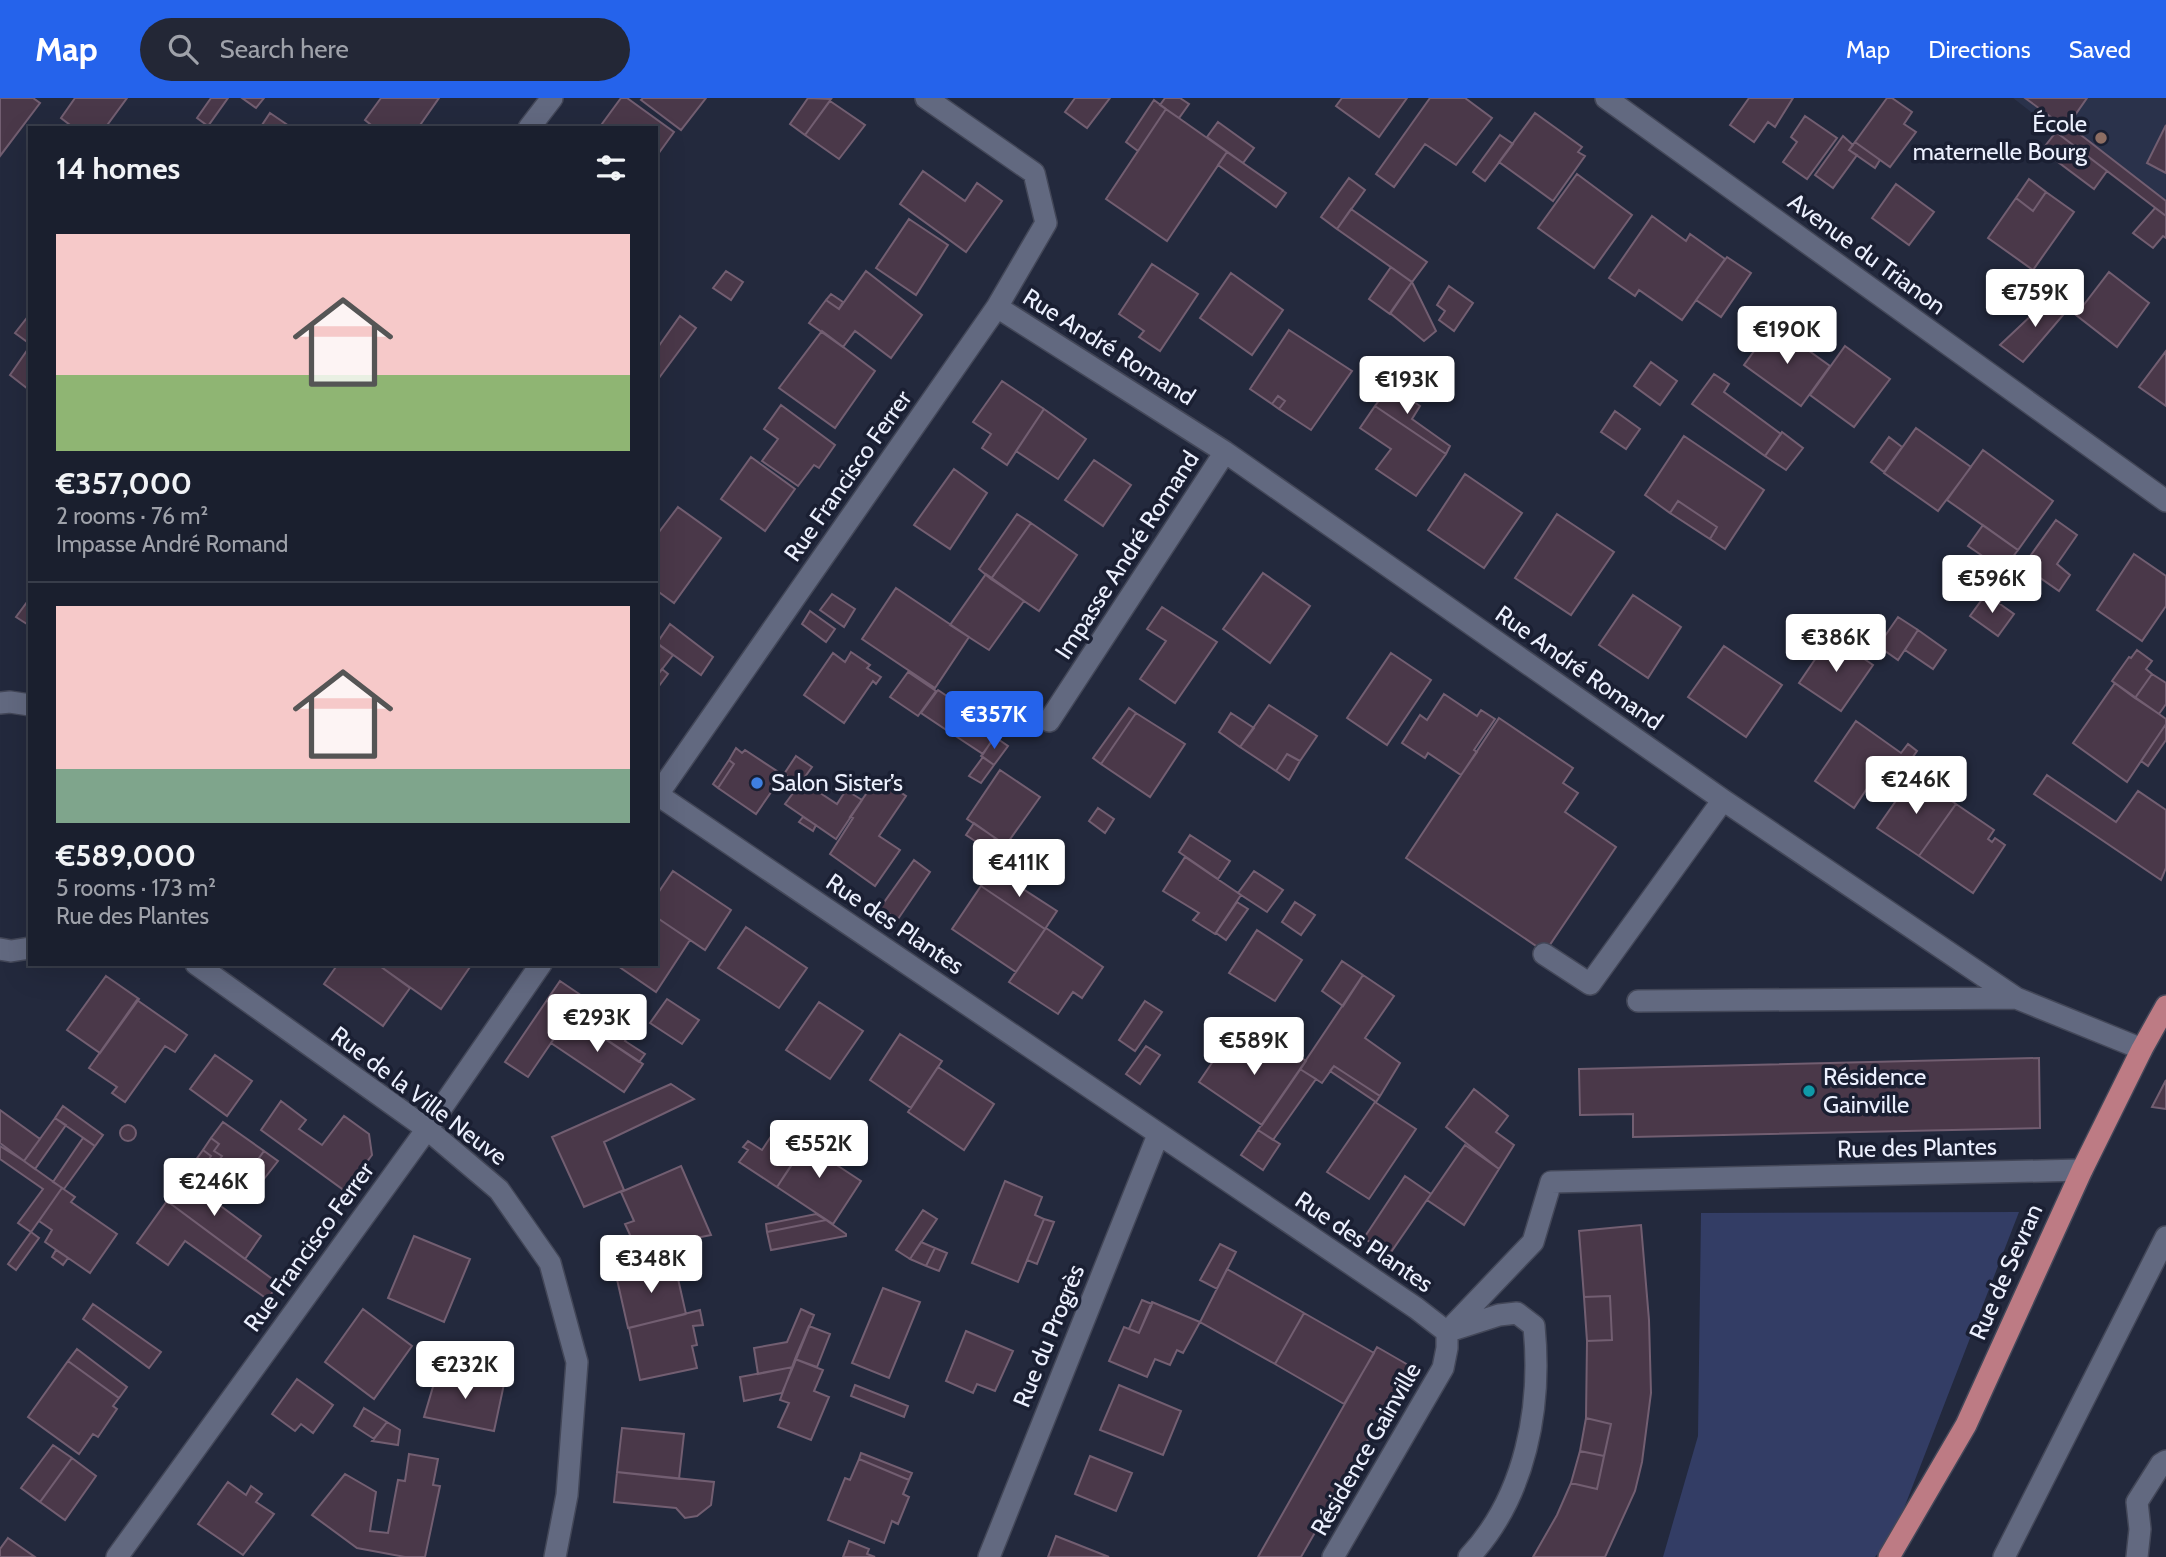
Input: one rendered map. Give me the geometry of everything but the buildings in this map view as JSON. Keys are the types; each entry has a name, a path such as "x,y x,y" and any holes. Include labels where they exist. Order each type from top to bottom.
{"main road":[{"name":"Rue de Sevran","path":"1889,1557 1966,1425 2081,1170 2141,1049 2166,1006"}],"street":[{"path":"531,126 552,98"},
{"name":"Rue Francisco Ferrer","path":"658,795 997,307 1046,223 1034,173 926,98"},
{"name":"Avenue du Trianon","path":"1606,98 2166,501"},
{"name":"Rue André Romand","path":"997,307 1225,452 1723,800 2016,998 2141,1049"},
{"name":"Impasse André Romand","path":"1049,721 1225,452"},
{"path":"0,703 28,705"},
{"name":"Rue des Plantes","path":"658,797 1416,1308 1447,1332 1533,1242 1551,1182 2081,1170"},
{"path":"1544,954 1590,984 1723,800"},
{"path":"0,949 11,951 28,948"},
{"name":"Rue de la Ville Neuve","path":"198,966 427,1129 499,1190 551,1263 577,1362 567,1495 555,1557"},
{"name":"Rue Francisco Ferrer","path":"117,1557 427,1129 540,966"},
{"path":"1638,1001 2016,998"},
{"name":"Rue du Progrès","path":"989,1557 1158,1135"},
{"path":"2004,1557 2166,1237"},
{"path":"1447,1332 1499,1315 1517,1313 1534,1326 1535,1335 1535,1398 1528,1438 1513,1492 1486,1539 1469,1557"},
{"name":"Résidence Gainville","path":"1333,1557 1443,1368 1447,1332"},
{"path":"2137,1557 2140,1529 2137,1502 2161,1464 2166,1461"}],"shaded area":[{"name":"École maternelle Bourg","path":"2013,98 2166,98 2166,216 2116,178"},
{"path":"2019,1212 1894,1534 1875,1557 1663,1557 1698,1436 1701,1213"}],"place":[{"name":"École maternelle Bourg","path":"2101,138"},
{"name":"Salon Sister’s","path":"757,783"},
{"name":"Résidence Gainville","path":"1809,1091"}]}
